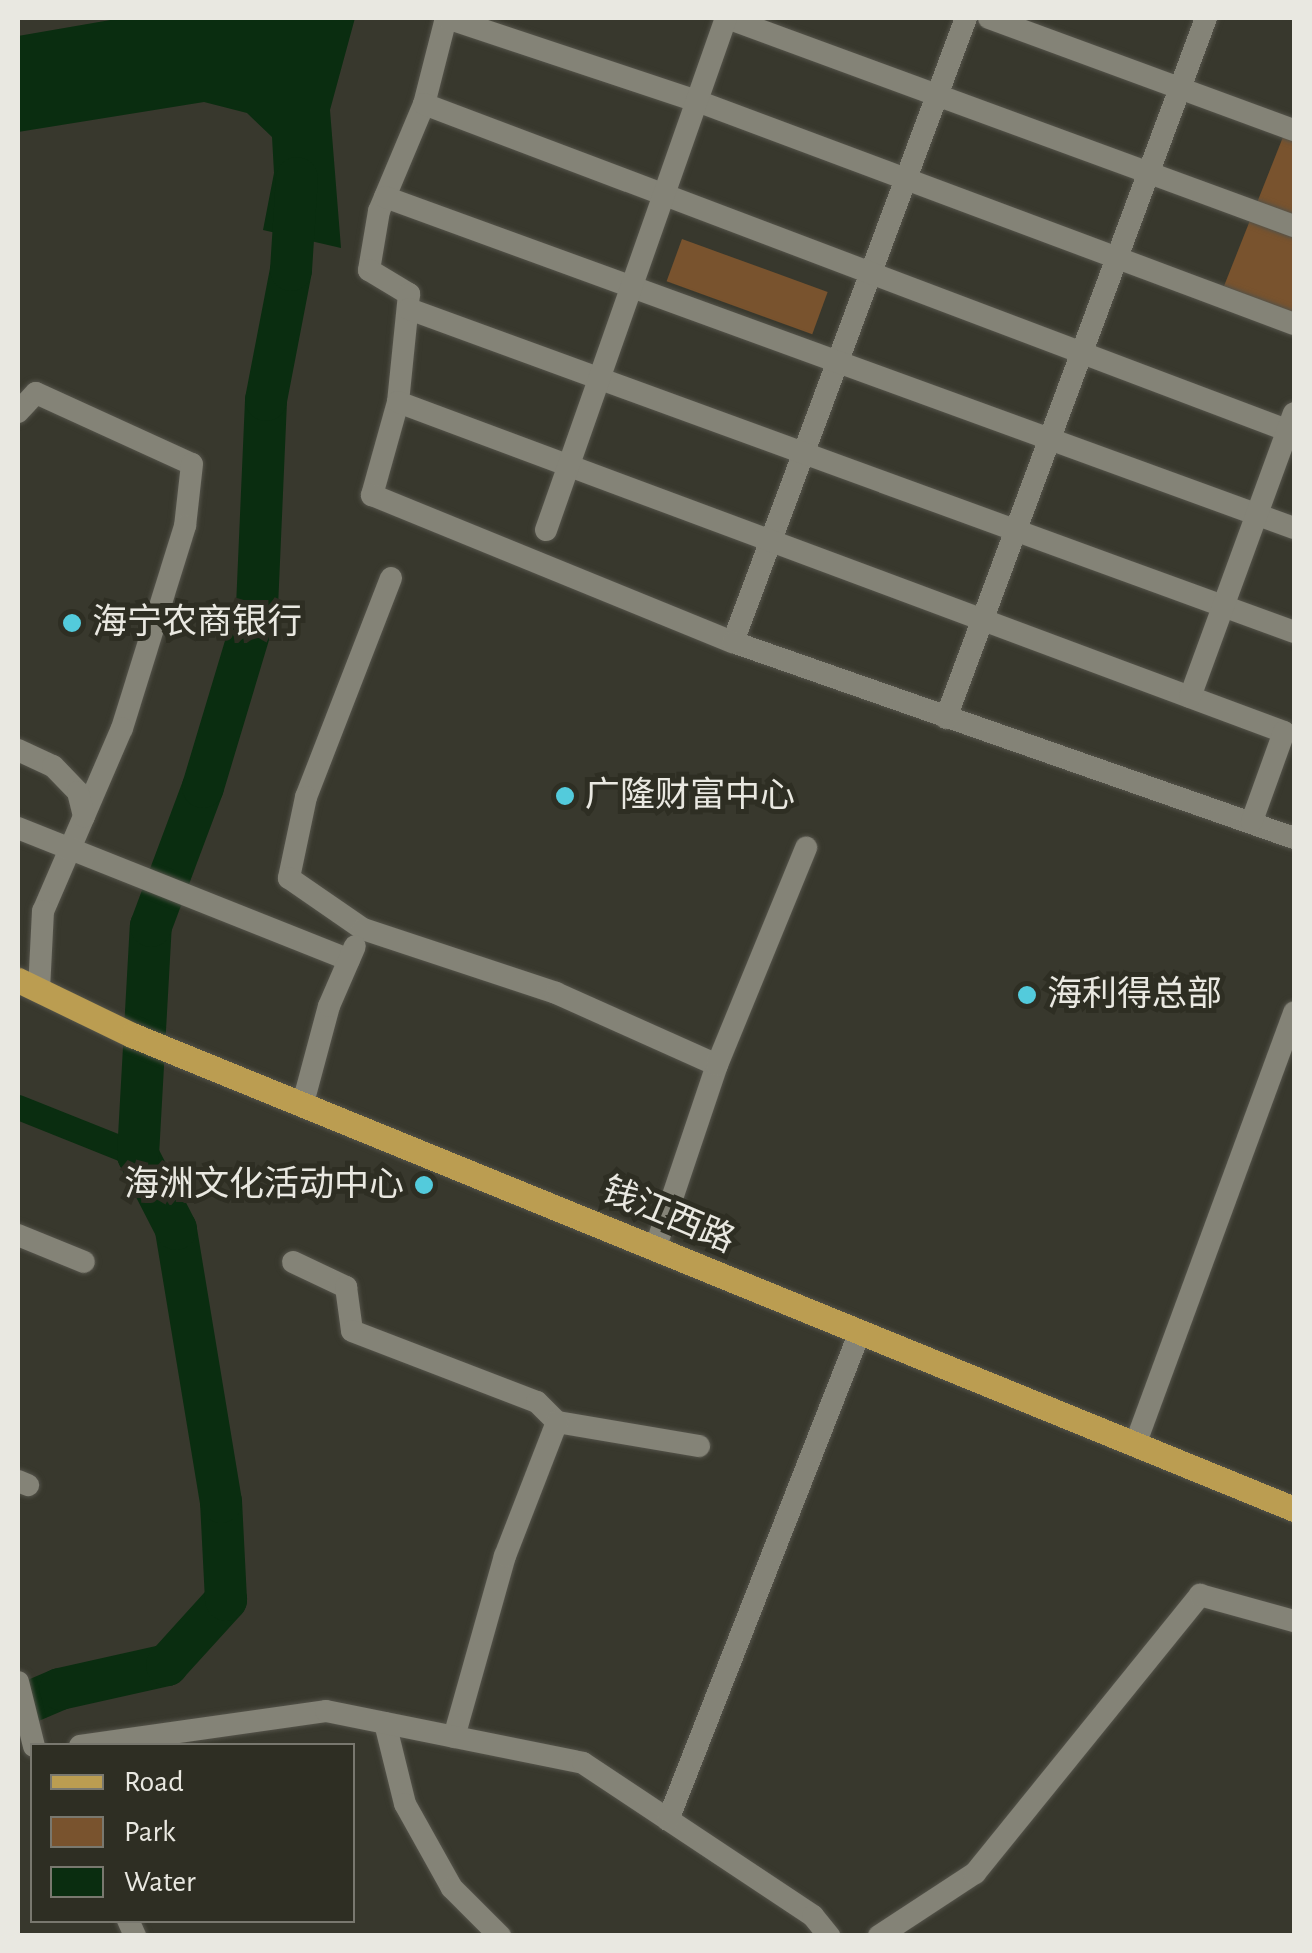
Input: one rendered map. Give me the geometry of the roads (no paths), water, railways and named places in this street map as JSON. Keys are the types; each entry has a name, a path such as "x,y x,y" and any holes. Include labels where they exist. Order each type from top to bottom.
{"main road":[{"name":"钱江西路","path":"28,985 132,1034 1294,1510"}],"street":[{"path":"1294,324 697,101 447,18 424,104 385,197 369,270 408,294 409,309 398,402 372,495 734,642 1252,820 1294,838"},
{"path":"546,530 726,18 1294,226"},
{"path":"734,642 966,18"},
{"path":"989,18 1294,130"},
{"path":"946,718 1206,18"},
{"path":"424,104 1082,353 1292,425 1190,698"},
{"path":"385,197 1294,528"},
{"path":"409,309 1294,632"},
{"path":"18,412 27,387 192,464 185,526 122,728 42,911 28,985"},
{"path":"398,402 1284,732 1252,820"},
{"path":"391,578 306,797 289,878 362,929 556,993 717,1064"},
{"path":"18,750 52,766 78,792 84,816"},
{"path":"18,828 349,960"},
{"path":"654,1249 717,1064 806,848"},
{"path":"303,1102 362,929"},
{"path":"1135,1445 1294,1012"},
{"path":"18,1235 84,1262"},
{"path":"292,1262 346,1287 352,1331 537,1402 557,1422 700,1446"},
{"path":"668,1820 860,1334"},
{"path":"454,1736 505,1556 557,1422"},
{"path":"879,1936 975,1873 1200,1594 1294,1622"},
{"path":"18,1682 32,1743"},
{"path":"100,1743 326,1710 583,1763 813,1916 829,1936"},
{"path":"385,1722 404,1804 452,1888 500,1936"}],"water":[{"path":"122,18 355,18 330,110 341,248 263,230 274,173 272,137 247,113 204,102 18,132 18,36"}],"waterway":[{"path":"18,1707 60,1689 167,1665 226,1600 221,1502 176,1229 138,1155 151,926 203,787 257,607 266,400 291,270 297,178"},
{"path":"18,1107 138,1155"}],"place":[{"name":"海宁农商银行","path":"72,623"},
{"name":"广隆财富中心","path":"565,796"},
{"name":"海利得总部","path":"1027,995"},
{"name":"海洲文化活动中心","path":"424,1185"}]}
